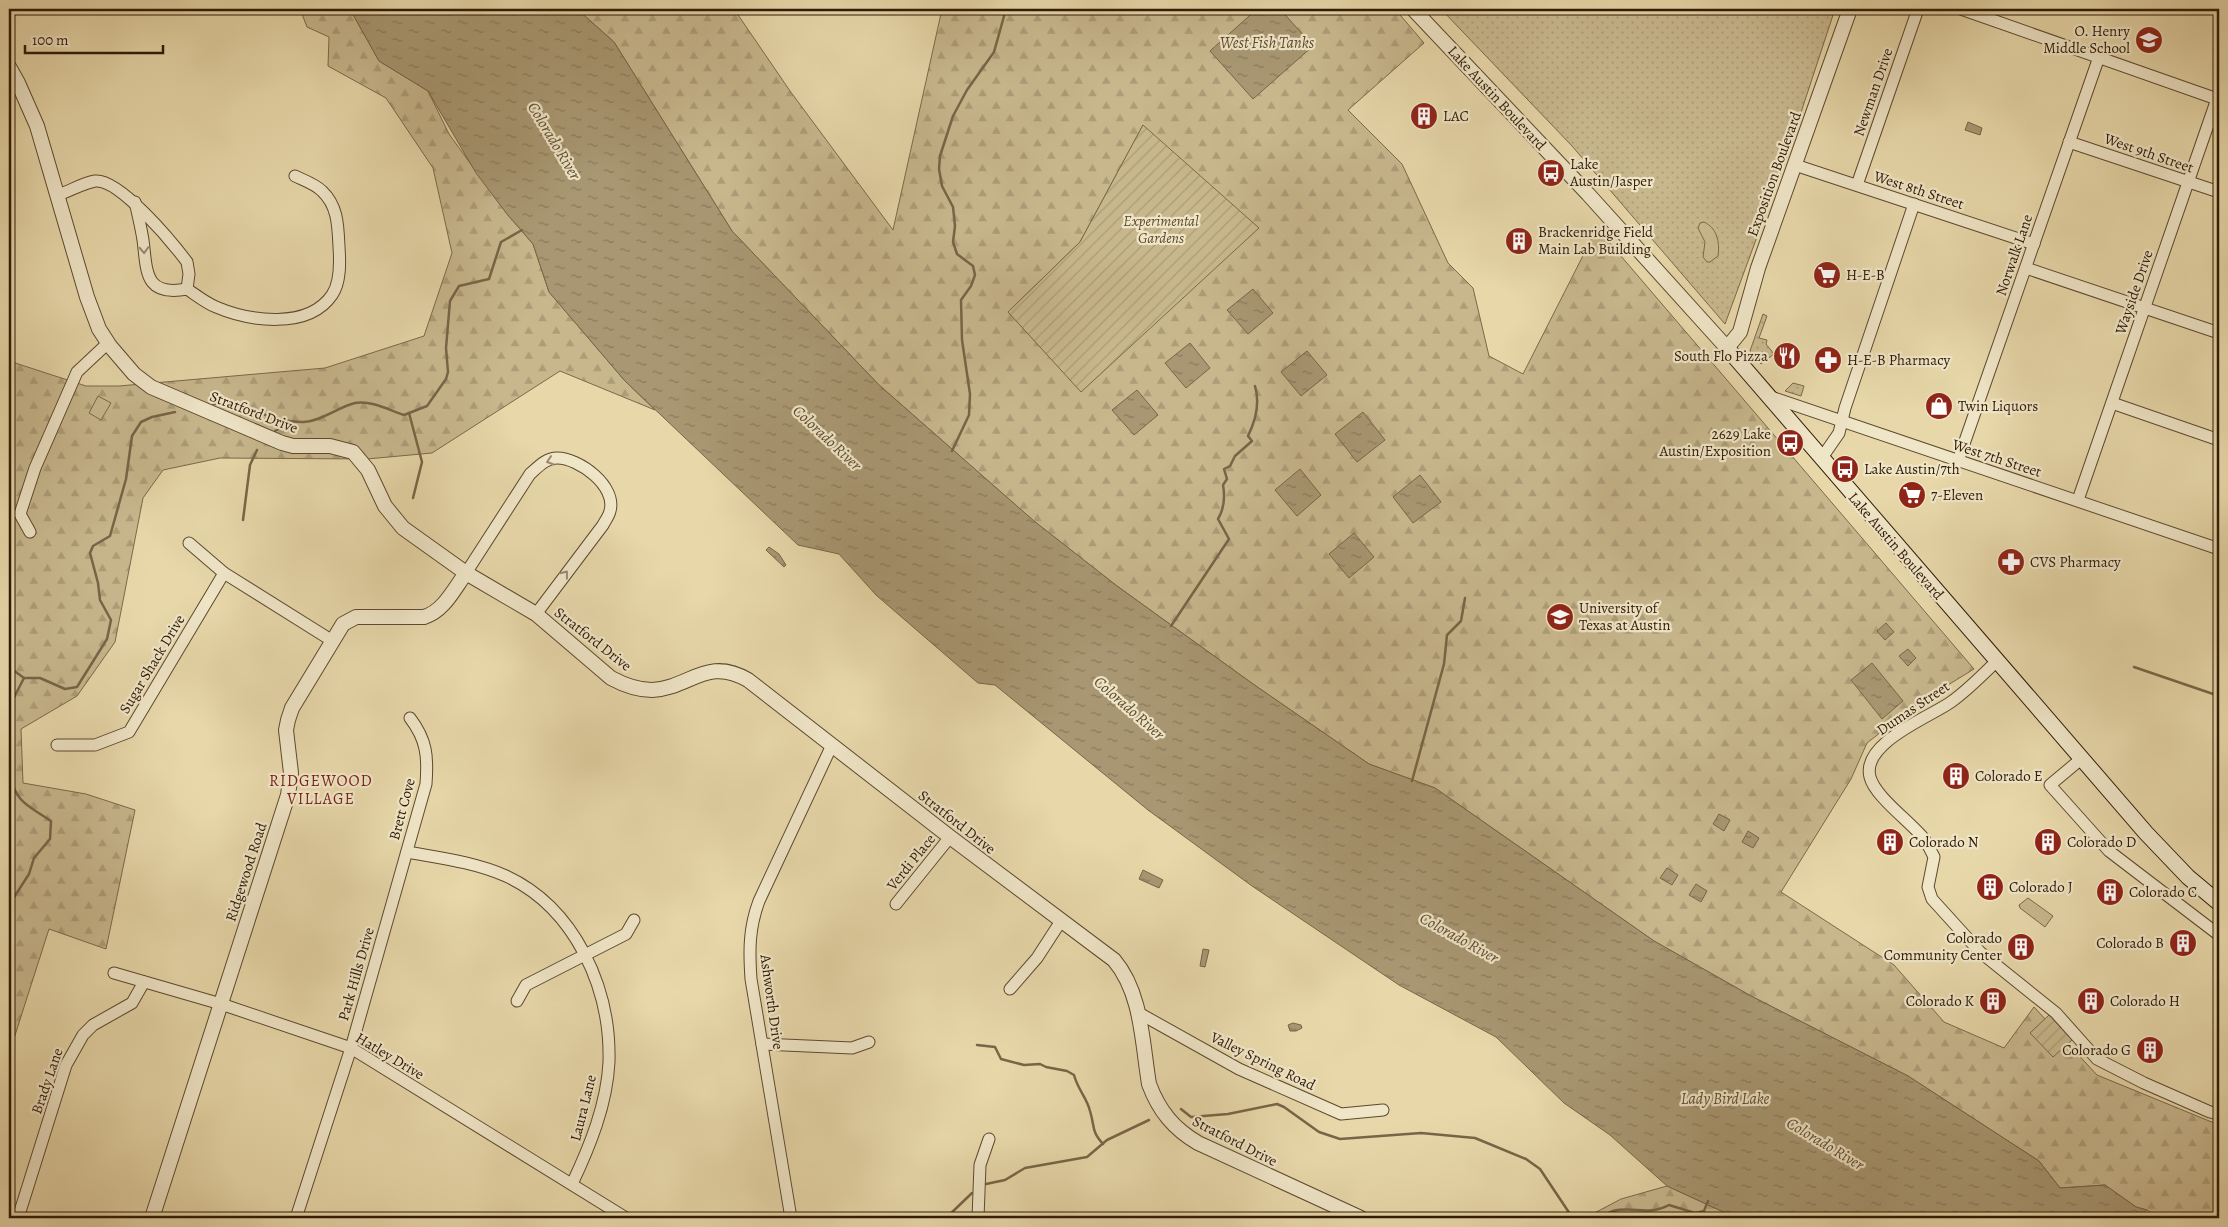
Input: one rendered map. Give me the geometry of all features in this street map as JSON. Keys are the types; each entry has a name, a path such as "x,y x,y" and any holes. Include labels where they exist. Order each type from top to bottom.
{"main road":[{"name":"Lake Austin Boulevard","path":"1726,348 2081,760 2170,859 2219,903"}],"street":[{"path":"9,12 12,9"},
{"name":"Lake Austin Boulevard","path":"1413,9 1588,194 1726,348"},
{"name":"Exposition Boulevard","path":"1726,348 1740,332 1758,268 1850,9"},
{"name":"Newman Drive","path":"1857,185 1918,9"},
{"path":"1961,9 2218,96"},
{"name":"Norwalk Lane","path":"1958,461 2099,57"},
{"name":"Stratford Drive","path":"9,67 37,126 87,297 96,321 108,344 134,374 167,395 282,443 293,446 342,448 353,452 368,470 393,518 403,528 466,573 536,614 611,678 624,685 637,689 652,690 703,674 728,671 748,680 950,838 1114,960 1124,972 1135,998 1149,1084 1160,1108 1178,1129 1198,1143 1361,1218"},
{"name":"Wayside Drive","path":"2078,500 2218,96"},
{"name":"West 9th Street","path":"2069,142 2219,192"},
{"name":"West 8th Street","path":"1795,165 2034,244"},
{"path":"135,202 143,241 146,271 150,281 163,289 176,291 187,289 214,306 242,316 271,321 296,317 318,310 333,294 340,267 337,214 322,190 295,176"},
{"path":"58,196 95,181 107,182 135,202 187,262 189,274 187,289"},
{"path":"1821,459 1840,433 1841,422 1914,204"},
{"path":"2026,268 2219,333"},
{"path":"30,532 20,514 43,448 77,372 108,344"},
{"name":"West 7th Street","path":"1766,396 2219,548"},
{"path":"2112,404 2219,440"},
{"path":"466,573 530,474 545,461 557,458 573,462 595,474 609,497 611,510 603,525 536,614"},
{"path":"189,543 224,573 331,640"},
{"name":"Sugar Shack Drive","path":"57,745 95,746 129,732 224,573"},
{"name":"Ridgewood Road","path":"152,1218 288,795 291,773 286,730 292,708 342,624 356,617 424,617 432,614 439,610 466,573"},
{"name":"Dumas Street","path":"1997,661 1951,702 1912,723 1877,750 1870,763 1870,778 1876,789 1925,840 1934,857 1928,887 1932,899 1969,941 2056,1013 2096,1059 2144,1083 2210,1112 2219,1114"},
{"name":"Brett Cove","path":"406,852 426,784 427,766 423,739 410,718"},
{"name":"Ashworth Drive","path":"791,1218 751,979 749,952 751,921 832,745"},
{"path":"2081,760 2050,785 2109,852 2219,935"},
{"name":"Verdi Place","path":"896,904 950,838"},
{"name":"Laura Lane","path":"406,852 474,864 507,877 536,894 565,922 585,954 600,994 606,1024 609,1062 604,1095 589,1148 572,1184"},
{"name":"Park Hills Drive","path":"296,1218 351,1048 406,852"},
{"path":"517,1001 526,985 626,934 634,920"},
{"path":"1010,989 1037,958 1061,921"},
{"name":"Hatley Drive","path":"114,973 221,1004 351,1048 626,1218"},
{"name":"Brady Lane","path":"18,1218 66,1065 74,1049 83,1035 93,1025 132,1003 144,982"},
{"name":"Valley Spring Road","path":"1137,1012 1239,1069 1341,1114 1383,1110"},
{"path":"762,1044 852,1048 869,1042"},
{"path":"978,1218 980,1165 989,1139"}],"green space":[{"path":"300,9 350,9 379,61 428,91 449,134 507,214 533,244 549,292 625,381 655,410 560,371 432,453 367,459 220,458 163,470 143,498 115,642 77,696 21,729 23,783 86,794 135,810 106,949 49,929 9,1054 9,361 86,386 119,386 325,368 424,336 452,253 433,168 386,98 328,66 329,37 307,27"},
{"name":"University of Texas at Austin","path":"577,9 734,9 790,91 893,230 942,9 1395,9 1424,43 1348,110 1402,164 1448,263 1473,288 1489,356 1523,374 1597,228 1974,669 1917,704 1867,743 1851,779 1781,892 1894,965 1944,1022 2004,1048 2034,1007 2097,1075 2219,1125 2219,1217 2160,1218 2147,1210 2136,1207 2105,1185 2060,1188 2039,1161 1908,1076 1751,996 1654,941 1435,788 1369,764 1253,684 1117,586 1036,523 879,385 732,231 614,42","holes":["1143,125 1081,391 1008,312 1080,242"]},
{"path":"1441,9 1835,9 1786,158 1725,324 1572,146"},
{"name":"Experimental Gardens","path":"1143,125 1259,228 1081,392 1008,312 1080,242"},
{"path":"1704,222 1715,232 1718,241 1718,256 1710,262 1707,262 1703,257 1705,242 1698,228 1700,223"},
{"path":"1763,314 1767,316 1759,338 1767,340 1766,344 1774,354 1761,364 1750,351"},
{"path":"1793,383 1804,386 1801,396 1785,391"},
{"path":"98,396 111,403 101,420 89,413"},
{"path":"2028,898 2053,916 2045,927 2020,908 2019,905"},
{"path":"2049,1015 2072,1040 2053,1057 2030,1033"},
{"path":"1667,1186 1728,1214 1746,1218 1585,1218 1621,1199"},
{"path":"1728,1214 1746,1218 1655,1218 1669,1215"}],"water":[{"name":"Lady Bird Lake","path":"350,9 577,9 614,42 732,231 879,385 1034,521 1117,586 1253,684 1369,764 1435,788 1654,941 1751,996 1908,1076 2039,1161 2060,1188 2105,1185 2136,1207 2147,1210 2141,1215 2134,1210 2129,1215 2133,1218 1746,1218 1728,1214 1667,1186 1610,1135 1564,1103 1496,1037 1399,985 1252,886 1148,810 995,685 978,683 876,595 839,554 798,545 625,381 549,292 533,244 476,173 428,91 379,61"},
{"name":"West Fish Tanks","path":"1257,9 1280,9 1313,46 1253,99 1210,51"},
{"path":"1968,122 1982,128 1980,135 1965,130"},
{"path":"1253,289 1273,313 1248,334 1227,310"},
{"path":"1190,343 1210,368 1186,388 1165,363"},
{"path":"1307,351 1327,375 1301,396 1281,372"},
{"path":"1137,390 1158,415 1134,435 1112,410"},
{"path":"1363,412 1385,440 1357,462 1335,434"},
{"path":"1300,469 1321,495 1297,516 1275,490"},
{"path":"1420,475 1441,502 1413,523 1393,497"},
{"path":"1354,533 1374,557 1349,578 1329,554"},
{"path":"769,547 779,554 786,565 784,567 766,550"},
{"path":"1886,623 1894,632 1885,640 1877,631"},
{"path":"1908,649 1916,658 1908,666 1899,656"},
{"path":"1872,663 1903,701 1882,719 1851,680"},
{"path":"1719,814 1730,820 1724,831 1713,824"},
{"path":"1748,831 1759,838 1753,848 1742,842"},
{"path":"1667,868 1678,875 1672,885 1660,878"},
{"path":"1143,870 1163,880 1159,888 1139,879"},
{"path":"1696,884 1707,891 1701,902 1689,895"},
{"path":"1203,949 1209,950 1205,967 1200,966"},
{"path":"1293,1023 1301,1025 1302,1028 1290,1031 1288,1025"}],"waterway":[{"path":"952,451 969,415 970,394 962,340 961,300 971,286 975,275 973,266 957,254 953,242 955,226 953,207 942,186 939,169 940,156 953,116 967,90 994,52 1006,9"},
{"path":"213,404 236,406 281,419 304,422 361,402 374,404 404,415 427,406 446,379 448,372 446,348 450,301 459,286 489,279 501,242 522,230"},
{"path":"1171,626 1229,539 1218,519 1224,502 1223,485 1227,479 1224,469 1230,466 1235,456 1252,441 1248,436 1256,411 1255,386"},
{"path":"9,707 24,678 40,678 65,689 77,687 107,639 111,620 100,600 98,583 90,553 93,546 110,536 126,479 132,436 141,422 152,417 175,412"},
{"path":"409,413 422,462 413,498"},
{"path":"275,431 294,421"},
{"path":"243,520 250,465 257,450"},
{"path":"1412,781 1444,664 1447,635 1461,621 1465,598"},
{"path":"9,667 24,678"},
{"path":"2134,667 2219,696"},
{"path":"9,773 19,797 29,807 51,821 50,839 34,858 29,874 9,905"},
{"path":"977,1045 995,1047 1001,1059 1024,1065 1040,1064 1067,1071 1074,1075 1089,1106 1095,1132 1103,1144"},
{"path":"1181,1109 1191,1117 1228,1114 1277,1104 1319,1132 1340,1139 1421,1133 1475,1138 1526,1159 1540,1169 1572,1217 1578,1218"},
{"path":"986,1184 1005,1180 1025,1168 1087,1157 1107,1140 1149,1120"},
{"path":"946,1218 972,1193"},
{"path":"1598,1218 1613,1211 1655,1210 1669,1205 1695,1213 1704,1211 1708,1201"}],"place":[{"name":"O. Henry Middle School","path":"2149,40"},
{"name":"LAC","path":"1424,116"},
{"name":"Lake Austin/Jasper","path":"1551,173"},
{"name":"Brackenridge Field Main Lab Building","path":"1519,241"},
{"name":"H-E-B","path":"1827,275"},
{"name":"South Flo Pizza","path":"1787,356"},
{"name":"H-E-B Pharmacy","path":"1828,360"},
{"name":"Twin Liquors","path":"1939,406"},
{"name":"2629 Lake Austin/Exposition","path":"1790,443"},
{"name":"Lake Austin/7th","path":"1845,469"},
{"name":"7-Eleven","path":"1912,495"},
{"name":"CVS Pharmacy","path":"2011,562"},
{"name":"University of Texas at Austin","path":"1560,617"},
{"name":"Colorado E","path":"1956,776"},
{"name":"Colorado N","path":"1890,842"},
{"name":"Colorado D","path":"2048,842"},
{"name":"Colorado J","path":"1990,887"},
{"name":"Colorado C","path":"2110,892"},
{"name":"Colorado B","path":"2183,943"},
{"name":"Colorado Community Center","path":"2021,947"},
{"name":"Colorado K","path":"1993,1001"},
{"name":"Colorado H","path":"2091,1001"},
{"name":"Colorado G","path":"2150,1050"}],"district":[{"name":"RIDGEWOOD VILLAGE","path":"321,790"}],"water label":[{"name":"Colorado River","path":"554,141"},
{"name":"Colorado River","path":"827,438"},
{"name":"Colorado River","path":"1129,708"},
{"name":"Colorado River","path":"1459,938"},
{"name":"Colorado River","path":"1825,1144"}]}
